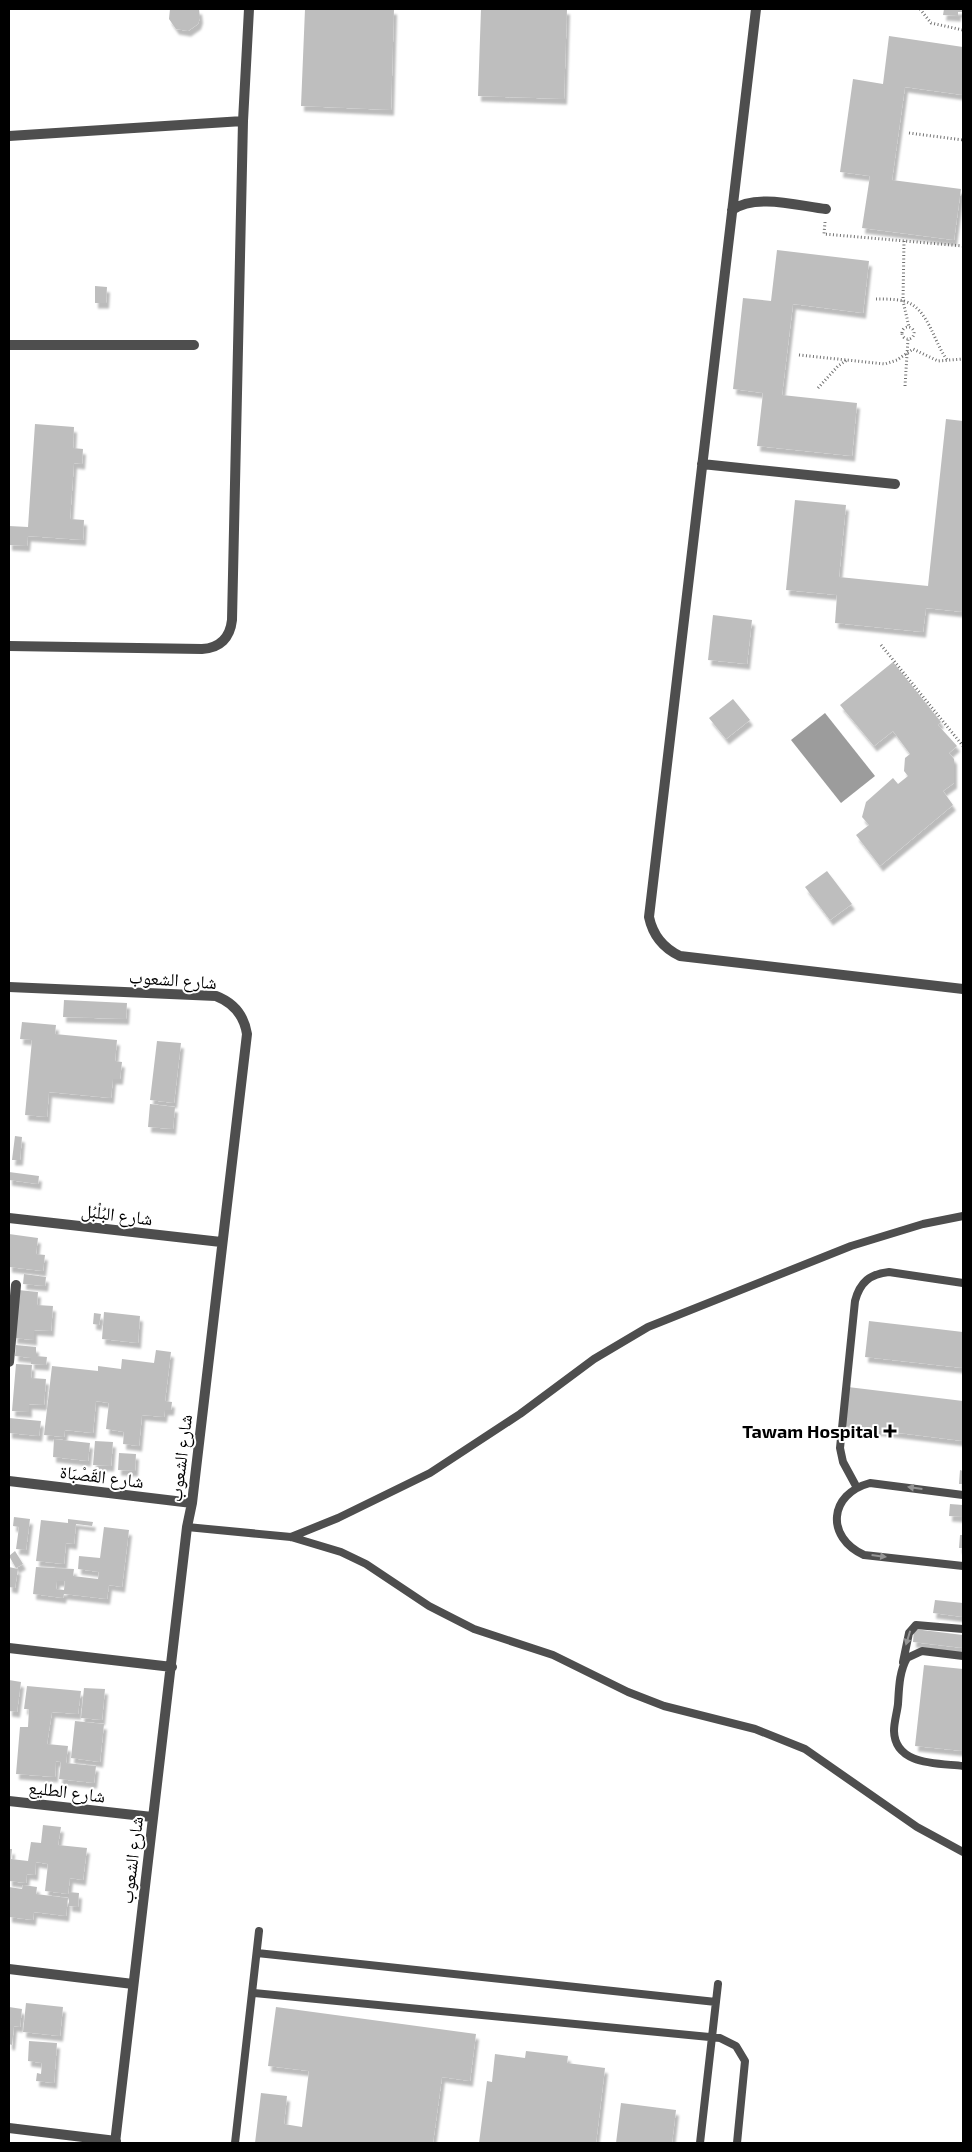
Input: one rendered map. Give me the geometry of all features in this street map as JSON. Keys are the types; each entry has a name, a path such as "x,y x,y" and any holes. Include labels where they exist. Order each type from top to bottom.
{"street":[{"path":"9,646 202,649 218,646 228,634 232,620 243,121 249,9"},
{"path":"756,9 649,906 651,927 663,945 680,956 963,989"},
{"path":"9,136 243,121"},
{"path":"732,210 740,204 765,203 826,209"},
{"path":"9,345 194,345"},
{"path":"702,464 895,484"},
{"name":"شارع الشعوب","path":"9,987 204,994 226,1000 236,1008 242,1016 247,1034 221,1242 192,1502 187,1527 172,1667 152,1817 115,2142"},
{"name":"شارع البُلْبُل","path":"9,1218 221,1242"},
{"path":"9,1362 16,1285"},
{"name":"شارع القَصْبَاة","path":"9,1481 192,1502"},
{"path":"9,1648 172,1667"},
{"name":"شارع الطليع","path":"9,1801 152,1817"},
{"path":"9,1969 133,1984"},
{"path":"9,2128 115,2142"}],"lane":[{"path":"291,1537 353,1511 430,1473 520,1414 594,1359 648,1327 851,1246 923,1224 963,1216"},
{"path":"856,1486 845,1468 840,1448 855,1300 858,1289 871,1276 889,1272 963,1283"},
{"path":"963,1495 870,1483 856,1486 846,1494 839,1505 837,1517 838,1529 844,1540 853,1549 864,1555 963,1566"},
{"path":"187,1527 291,1537 341,1552 366,1564 429,1606 474,1629 552,1655 628,1692 664,1706 755,1729 804,1748 917,1828 963,1852"},
{"path":"963,1629 916,1625 909,1633 902,1666 894,1732 901,1750 918,1760 963,1766"},
{"path":"902,1666 907,1658 922,1651 963,1656"},
{"path":"235,2143 259,1931"},
{"path":"257,1953 716,2002"},
{"path":"700,2143 718,1984"},
{"path":"253,1993 712,2037 729,2041 736,2046 745,2061 738,2143"}],"path":[{"path":"920,9 931,23 963,30"},
{"path":"909,133 963,140"},
{"path":"826,209 824,234 963,246"},
{"path":"904,241 903,300 909,327 914,334 908,339"},
{"path":"876,299 903,300 912,304 925,318 940,351 948,360"},
{"path":"908,339 904,337 902,332 909,327"},
{"path":"905,386 908,339"},
{"path":"800,355 885,364 897,360 908,350 919,350 938,361 963,359"},
{"path":"818,388 838,366 848,360"},
{"path":"881,645 963,746"}],"shaded area":[{"path":"825,713 875,776 841,803 791,740"}],"building":[{"path":"170,9 199,9 200,18 198,24 188,31 176,29 169,19"},
{"path":"305,9 394,9 391,110 301,106"},
{"path":"481,9 567,9 564,99 478,96"},
{"path":"944,9 963,9 963,12 958,12 958,16 943,15"},
{"path":"889,36 963,47 963,95 905,87 892,180 961,189 954,240 862,228 870,176 840,172 853,79 883,84"},
{"path":"777,250 869,261 863,313 793,304 782,395 857,403 852,456 757,446 763,393 733,389 743,298 771,301"},
{"path":"95,286 107,287 106,303 95,303"},
{"path":"946,419 963,421 963,612 926,608 923,632 835,623 837,595 786,590 795,500 846,505 839,577 928,586"},
{"path":"35,424 74,427 73,448 83,449 82,464 74,463 70,519 84,520 83,540 28,536 27,546 9,545 9,526 28,527"},
{"path":"713,615 752,620 747,664 708,660"},
{"path":"893,662 941,722 938,725 957,746 949,753 954,759 954,783 943,791 953,805 880,866 856,835 869,825 862,817 866,802 893,778 898,784 908,776 904,771 905,758 910,754 893,731 874,746 840,705"},
{"path":"733,699 750,720 726,739 709,718"},
{"path":"827,871 852,904 830,920 805,887"},
{"path":"64,1000 127,1003 126,1019 63,1017"},
{"path":"22,1022 56,1025 55,1034 117,1040 115,1061 122,1062 120,1079 113,1079 111,1098 49,1092 47,1117 25,1115 32,1040 20,1039"},
{"path":"157,1041 181,1043 174,1103 150,1100"},
{"path":"150,1104 175,1107 173,1129 148,1127"},
{"path":"15,1136 22,1137 20,1160 12,1160"},
{"path":"9,1172 39,1176 38,1184 9,1180"},
{"path":"9,1234 38,1238 36,1254 45,1255 43,1271 9,1267"},
{"path":"24,1274 46,1277 45,1286 23,1284"},
{"path":"18,1290 38,1292 37,1305 53,1306 51,1331 34,1330 34,1340 14,1338"},
{"path":"104,1312 140,1316 138,1343 102,1339"},
{"path":"94,1313 101,1314 99,1325 93,1324"},
{"path":"869,1321 963,1332 963,1368 865,1357"},
{"path":"16,1345 36,1347 36,1356 47,1357 46,1365 31,1364 31,1358 15,1356"},
{"path":"156,1350 171,1352 165,1401 172,1402 171,1410 165,1410 164,1417 142,1415 139,1446 123,1444 124,1432 106,1429 109,1403 96,1401 93,1433 65,1430 64,1437 44,1435 52,1366 98,1371 98,1366 121,1369 122,1359 154,1363"},
{"path":"16,1364 32,1365 31,1378 46,1379 44,1405 29,1404 29,1412 12,1411"},
{"path":"848,1387 963,1401 963,1441 843,1426"},
{"path":"9,1418 41,1421 39,1436 9,1433"},
{"path":"54,1439 90,1443 88,1461 53,1457"},
{"path":"95,1441 113,1442 111,1466 93,1465"},
{"path":"119,1453 136,1454 135,1471 118,1470"},
{"path":"960,1470 963,1471 963,1484 959,1484"},
{"path":"950,1504 963,1505 963,1517 949,1516"},
{"path":"14,1517 30,1519 26,1550 16,1549 19,1527 13,1526"},
{"path":"68,1519 93,1522 92,1526 76,1524 74,1544 66,1543 64,1564 36,1561 41,1520 68,1523"},
{"path":"104,1527 129,1530 122,1587 109,1585 107,1599 64,1594 63,1598 33,1594 36,1567 74,1569 73,1576 98,1579 99,1572 78,1569 79,1556 100,1558","holes":["57,1581 65,1581 64,1590 56,1589"]},
{"path":"960,1535 963,1535 963,1548 959,1548"},
{"path":"15,1551 23,1564 16,1568 9,1556"},
{"path":"9,1567 18,1569 15,1588 9,1587"},
{"path":"935,1600 963,1603 963,1617 933,1613"},
{"path":"914,1629 963,1635 963,1648 913,1642"},
{"path":"924,1665 963,1669 963,1751 915,1746"},
{"path":"9,1680 21,1682 17,1712 9,1711"},
{"path":"27,1686 81,1691 78,1714 52,1712 47,1744 68,1746 66,1763 96,1766 94,1783 59,1779 61,1762 56,1761 55,1777 16,1774 20,1727 28,1727 29,1709 24,1709"},
{"path":"84,1688 105,1689 102,1720 81,1718"},
{"path":"75,1721 104,1724 100,1762 71,1758"},
{"path":"43,1825 61,1827 58,1845 87,1848 83,1880 70,1878 68,1894 45,1891 48,1864 36,1862 35,1875 27,1874 26,1883 9,1881 9,1849 12,1849 11,1859 28,1861 31,1842 41,1843"},
{"path":"23,1885 37,1887 36,1894 68,1898 66,1916 34,1912 33,1920 9,1917 9,1887 22,1889"},
{"path":"69,1892 79,1893 78,1907 69,1906"},
{"path":"26,2003 63,2007 60,2036 23,2032"},
{"path":"9,2007 22,2009 20,2027 14,2026 12,2045 9,2044"},
{"path":"276,2007 476,2034 470,2081 442,2077 433,2143 255,2143 261,2093 287,2096 284,2124 302,2127 309,2071 268,2066"},
{"path":"29,2041 57,2043 54,2083 36,2081 37,2073 41,2074 42,2063 28,2061"},
{"path":"526,2051 568,2056 567,2063 605,2068 596,2143 479,2143 487,2081 492,2082 495,2054 525,2058"},
{"path":"621,2103 676,2110 672,2143 616,2143"}],"place":[{"name":"Tawam Hospital","path":"890,1431"}]}
